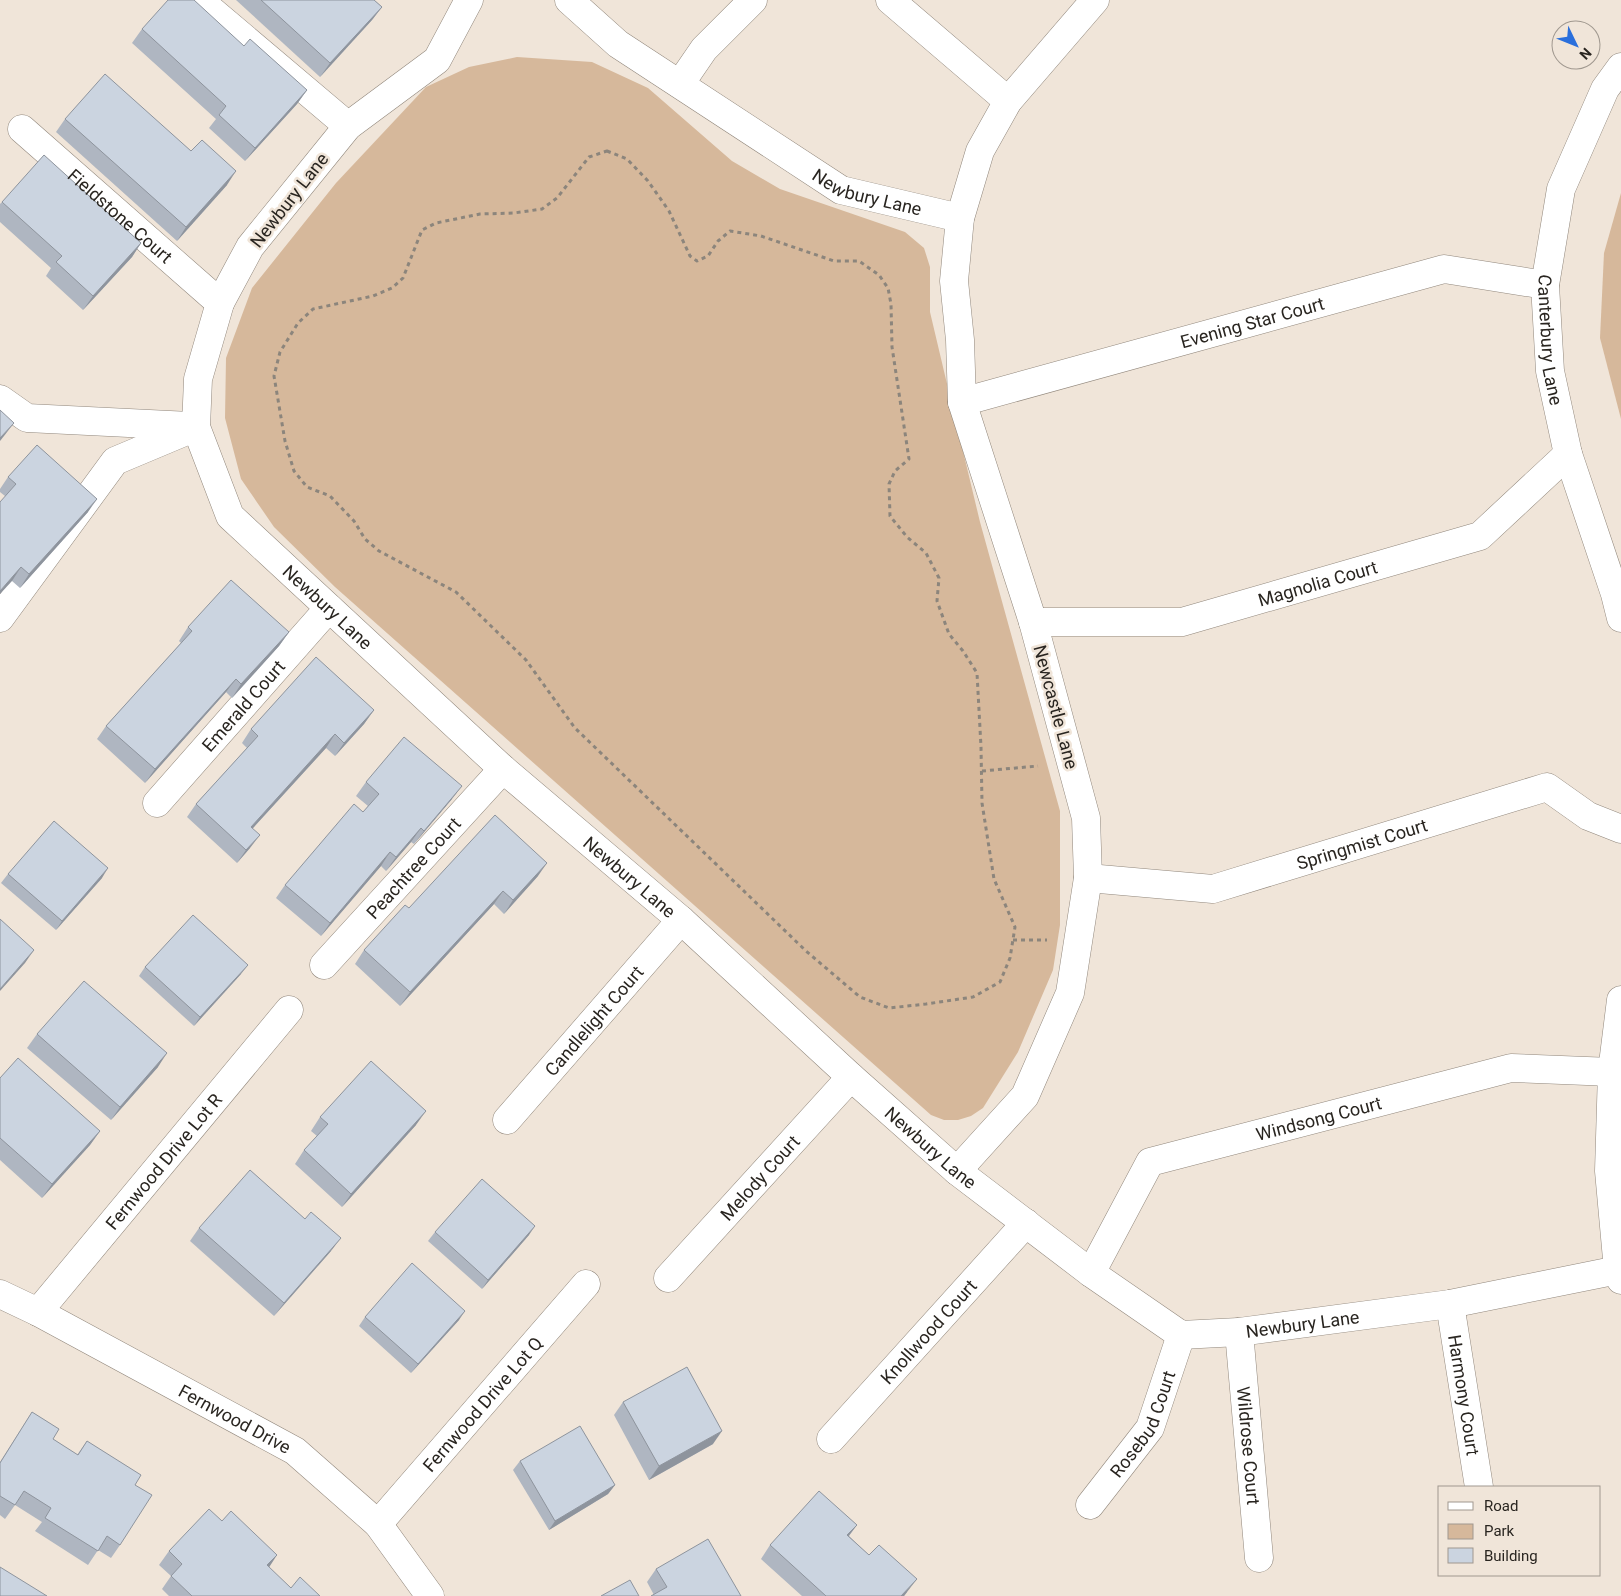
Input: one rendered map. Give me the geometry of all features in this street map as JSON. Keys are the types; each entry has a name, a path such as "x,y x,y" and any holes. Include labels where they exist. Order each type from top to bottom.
{"street":[{"path":"199,0 348,126"},
{"name":"Newbury Lane","path":"469,0 437,60 348,126 250,247 220,303 198,379 196,426 230,516 503,769 681,920 851,1077 957,1170 1091,1273 1181,1335 1239,1332 1450,1304 1619,1275"},
{"name":"Newbury Lane","path":"569,0 618,44 841,190 960,218"},
{"path":"680,84 704,49 752,0"},
{"path":"890,0 1008,101"},
{"path":"960,218 980,151 1008,101 1094,0"},
{"name":"Canterbury Lane","path":"1621,67 1605,89 1561,190 1545,285 1550,371 1568,454 1615,594 1621,618"},
{"name":"Fieldstone Court","path":"22,129 220,303"},
{"name":"Newcastle Lane","path":"957,1170 1025,1096 1070,993 1088,878 1086,818 1033,622 962,402 960,340 954,281 960,218"},
{"name":"Evening Star Court","path":"962,402 1444,269 1545,285"},
{"path":"0,399 27,418 196,426"},
{"path":"0,618 116,461 196,426"},
{"name":"Magnolia Court","path":"1033,622 1182,622 1480,536 1568,454"},
{"name":"Emerald Court","path":"157,803 329,608"},
{"name":"Peachtree Court","path":"324,965 503,769"},
{"name":"Springmist Court","path":"1088,878 1213,889 1547,786 1588,816 1621,829"},
{"name":"Candlelight Court","path":"507,1120 681,920"},
{"path":"1619,1275 1609,1171 1612,1072 1621,1000"},
{"name":"Fernwood Drive Lot R","path":"38,1312 289,1010"},
{"name":"Windsong Court","path":"1091,1273 1150,1162 1511,1068 1612,1072"},
{"name":"Melody Court","path":"668,1278 851,1077"},
{"name":"Knollwood Court","path":"831,1439 1026,1224"},
{"name":"Fernwood Drive Lot Q","path":"378,1524 586,1284"},
{"name":"Fernwood Drive","path":"0,1294 38,1312 295,1451 378,1524 430,1596"},
{"name":"Harmony Court","path":"1450,1304 1479,1486"},
{"name":"Wildrose Court","path":"1239,1332 1259,1558"},
{"name":"Rosebud Court","path":"1090,1505 1150,1428 1181,1335"}],"path":[{"path":"607,151 627,159 648,181 669,211 690,256 697,261 708,256 718,241 730,231 761,236 834,261 859,261 879,275 888,288 891,304 892,346 909,459 895,471 889,484 890,516 907,537 926,554 939,578 938,601 948,634 963,651 977,673 982,771 982,803 994,879 1015,927 1010,958 1000,982 973,997 889,1008 860,997 806,951 575,728 526,660 456,592 379,551 365,539 354,521 330,496 307,487 294,471 285,441 274,376 280,352 298,323 313,309 373,296 392,288 403,278 422,230 436,222 480,214 542,210 557,198 589,157 607,151"},
{"path":"982,771 1071,763"}],"green space":[{"path":"517,57 592,62 648,88 732,161 780,189 905,232 924,248 930,267 930,312 980,522 1060,811 1060,925 1053,970 1018,1052 983,1108 971,1116 958,1120 944,1120 931,1115 335,587 274,527 241,479 225,418 226,358 252,288 336,183 426,87 469,67"},
{"path":"1621,193 1621,419 1600,338 1604,253"}],"building":[{"path":"168,0 194,0 244,46 250,39 307,90 255,148 219,115 226,106 142,29"},
{"path":"261,0 374,0 382,7 330,63"},
{"path":"105,74 191,151 202,140 236,171 186,227 65,119"},
{"path":"44,155 141,243 93,296 56,262 62,256 2,202"},
{"path":"0,410 14,423 0,438"},
{"path":"37,445 97,499 29,574 21,567 0,591 0,502 16,484 8,477"},
{"path":"231,580 289,632 241,684 236,679 155,769 106,726 192,631 188,627"},
{"path":"316,657 374,710 344,743 335,734 251,827 260,835 246,850 196,804 258,736 251,729"},
{"path":"404,737 462,786 424,831 421,828 396,857 390,852 330,923 285,885 354,804 363,812 379,794 366,782"},
{"path":"495,815 547,863 513,900 503,891 410,992 364,950 405,905 409,908"},
{"path":"54,821 108,868 62,921 8,874"},
{"path":"193,915 248,965 200,1017 145,967"},
{"path":"0,919 34,950 0,989"},
{"path":"84,981 167,1053 120,1107 37,1034"},
{"path":"18,1058 100,1131 52,1184 0,1138 0,1078"},
{"path":"371,1061 426,1111 351,1194 304,1150 328,1124 320,1117"},
{"path":"250,1170 305,1219 311,1212 341,1238 284,1303 199,1228"},
{"path":"482,1179 535,1226 488,1280 435,1232"},
{"path":"412,1263 465,1311 418,1364 365,1317"},
{"path":"687,1367 722,1431 659,1466 623,1402"},
{"path":"32,1412 59,1429 53,1439 78,1455 87,1441 141,1475 135,1485 152,1495 120,1545 107,1536 98,1551 45,1518 51,1508 24,1491 15,1505 0,1496 0,1463"},
{"path":"580,1426 615,1485 555,1521 520,1461"},
{"path":"819,1491 857,1525 847,1535 869,1555 879,1545 917,1579 901,1596 826,1596 770,1545"},
{"path":"209,1509 222,1521 231,1511 277,1555 267,1565 291,1588 300,1577 320,1596 192,1596 171,1576 182,1564 169,1551"},
{"path":"708,1539 741,1596 651,1596 667,1587 656,1569"},
{"path":"0,1567 47,1596 0,1596"},
{"path":"630,1580 639,1596 601,1596"}]}
